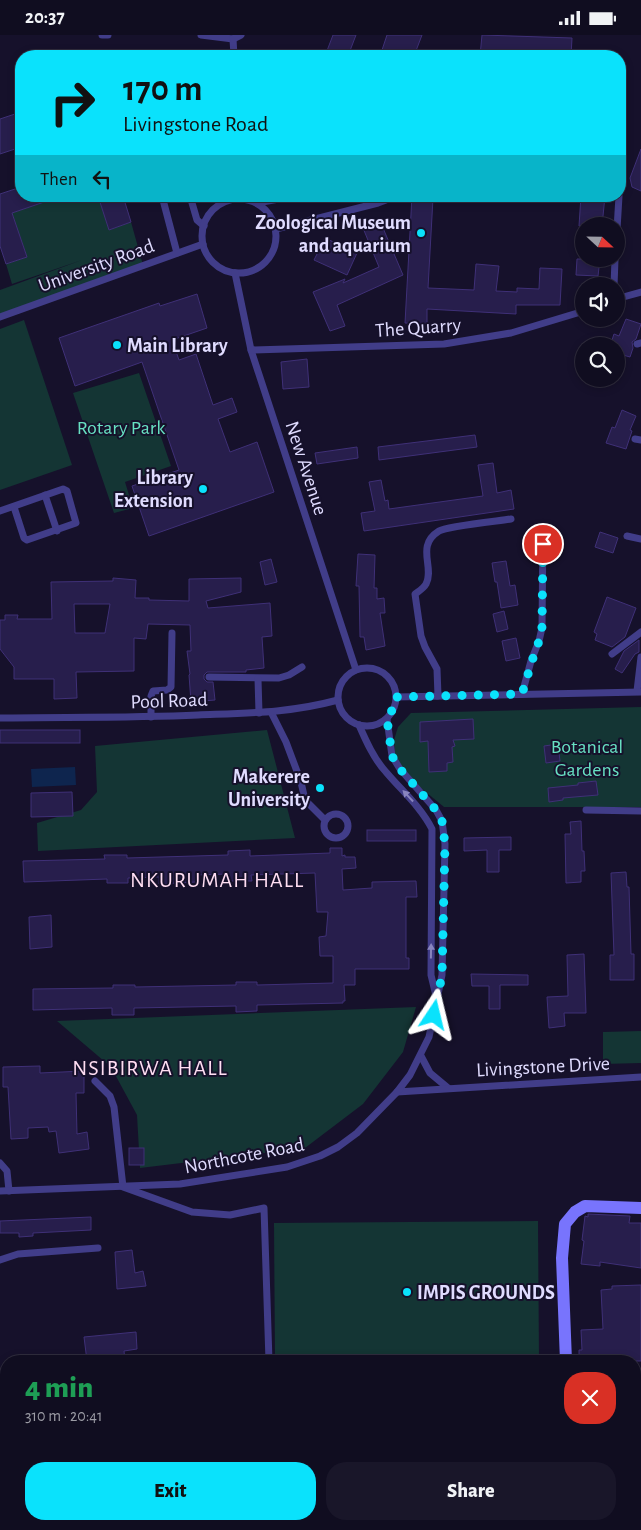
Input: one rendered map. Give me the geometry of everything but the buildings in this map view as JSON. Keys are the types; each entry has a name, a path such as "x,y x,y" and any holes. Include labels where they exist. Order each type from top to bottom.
{"street":[{"path":"566,1355 562,1258 566,1224 575,1212 585,1206 641,1208"}],"lane":[{"path":"102,35 108,35"},
{"path":"201,35 233,39 241,35"},
{"path":"233,39 234,50"},
{"path":"164,202 177,253"},
{"path":"192,202 197,221 204,226"},
{"path":"224,202 213,209 206,219 203,244 207,254 214,263 224,270 235,273 257,268 266,261 276,240 276,229 269,214 257,203"},
{"path":"257,203 262,202"},
{"path":"276,229 381,202"},
{"path":"618,217 619,202"},
{"name":"University Road","path":"0,317 203,244"},
{"name":"New Avenue","path":"235,273 251,350 356,670"},
{"path":"625,296 641,291"},
{"name":"The Quarry","path":"251,350 444,344 511,333 575,314"},
{"path":"0,511 63,489 66,490 76,521 74,525 26,540 14,507"},
{"path":"45,495 56,531"},
{"path":"438,696 436,669 421,636 415,594 426,586 429,577 426,555 430,539 440,530 511,519"},
{"path":"522,694 542,627 543,527"},
{"path":"627,536 641,539"},
{"path":"612,654 641,632"},
{"path":"151,717 151,696 153,691 166,690 171,687 172,633"},
{"path":"396,697 639,691 641,657"},
{"path":"209,677 279,678 289,675 302,667"},
{"path":"375,669 386,675 394,685 395,705 387,719 372,726 359,725 352,722 343,713 338,700 344,679 356,670 375,669"},
{"path":"258,679 259,713"},
{"name":"Pool Road","path":"0,717 151,717 271,713 307,708 338,700"},
{"path":"271,713 289,750 301,782 305,800 325,820"},
{"name":"Northcote Road","path":"0,1191 180,1184 287,1167 320,1156 357,1133 397,1092 421,1056 429,1037 442,975 445,844 442,821 436,810 400,769 392,756 387,719"},
{"name":"Northcote Road","path":"359,725 368,746 384,771 421,811 432,829 431,975 437,999"},
{"path":"586,810 641,811"},
{"name":"Livingstone Drive","path":"421,1056 430,1073 448,1088"},
{"name":"Livingstone Drive","path":"397,1092 641,1077"},
{"path":"95,1081 110,1096 114,1107 123,1187 192,1212 230,1215 264,1208 269,1355"},
{"path":"0,1163 8,1171 9,1191"},
{"path":"0,1260 18,1254 98,1248"}],"green space":[{"path":"44,202 100,202 109,230 131,222 143,265 0,316 0,290 82,260 12,284 6,264 27,257 12,213"},
{"path":"24,320 72,465 0,490 0,329"},
{"name":"Rotary Park","path":"139,373 171,466 125,482 133,508 114,513 73,393"},
{"name":"Botanical Gardens","path":"641,707 641,807 444,807 410,779 395,757 394,740 398,727 411,713"},
{"path":"267,730 295,838 38,851 37,823 81,810 97,792 95,746"},
{"path":"416,1007 403,1052 363,1104 305,1148 140,1168 137,1115 111,1067 57,1021"},
{"path":"641,1031 641,1063 603,1064 603,1032"},
{"name":"IMPIS GROUNDS","path":"538,1221 539,1355 275,1355 274,1223"}],"water":[{"path":"75,767 76,785 32,787 31,769"}],"place":[{"name":"Zoological Museum and aquarium","path":"421,233"},
{"name":"Main Library","path":"117,345"},
{"name":"Library Extension","path":"203,489"},
{"name":"Makerere University","path":"320,788"},
{"name":"IMPIS GROUNDS","path":"407,1292"}],"district":[{"name":"NKURUMAH HALL","path":"217,879"},
{"name":"NSIBIRWA HALL","path":"150,1067"}],"route":[{"path":"434,1015 442,975 444,947 444,831 442,821 436,810 400,769 392,756 387,719 392,713 396,697 522,694 542,627 543,544"}]}
